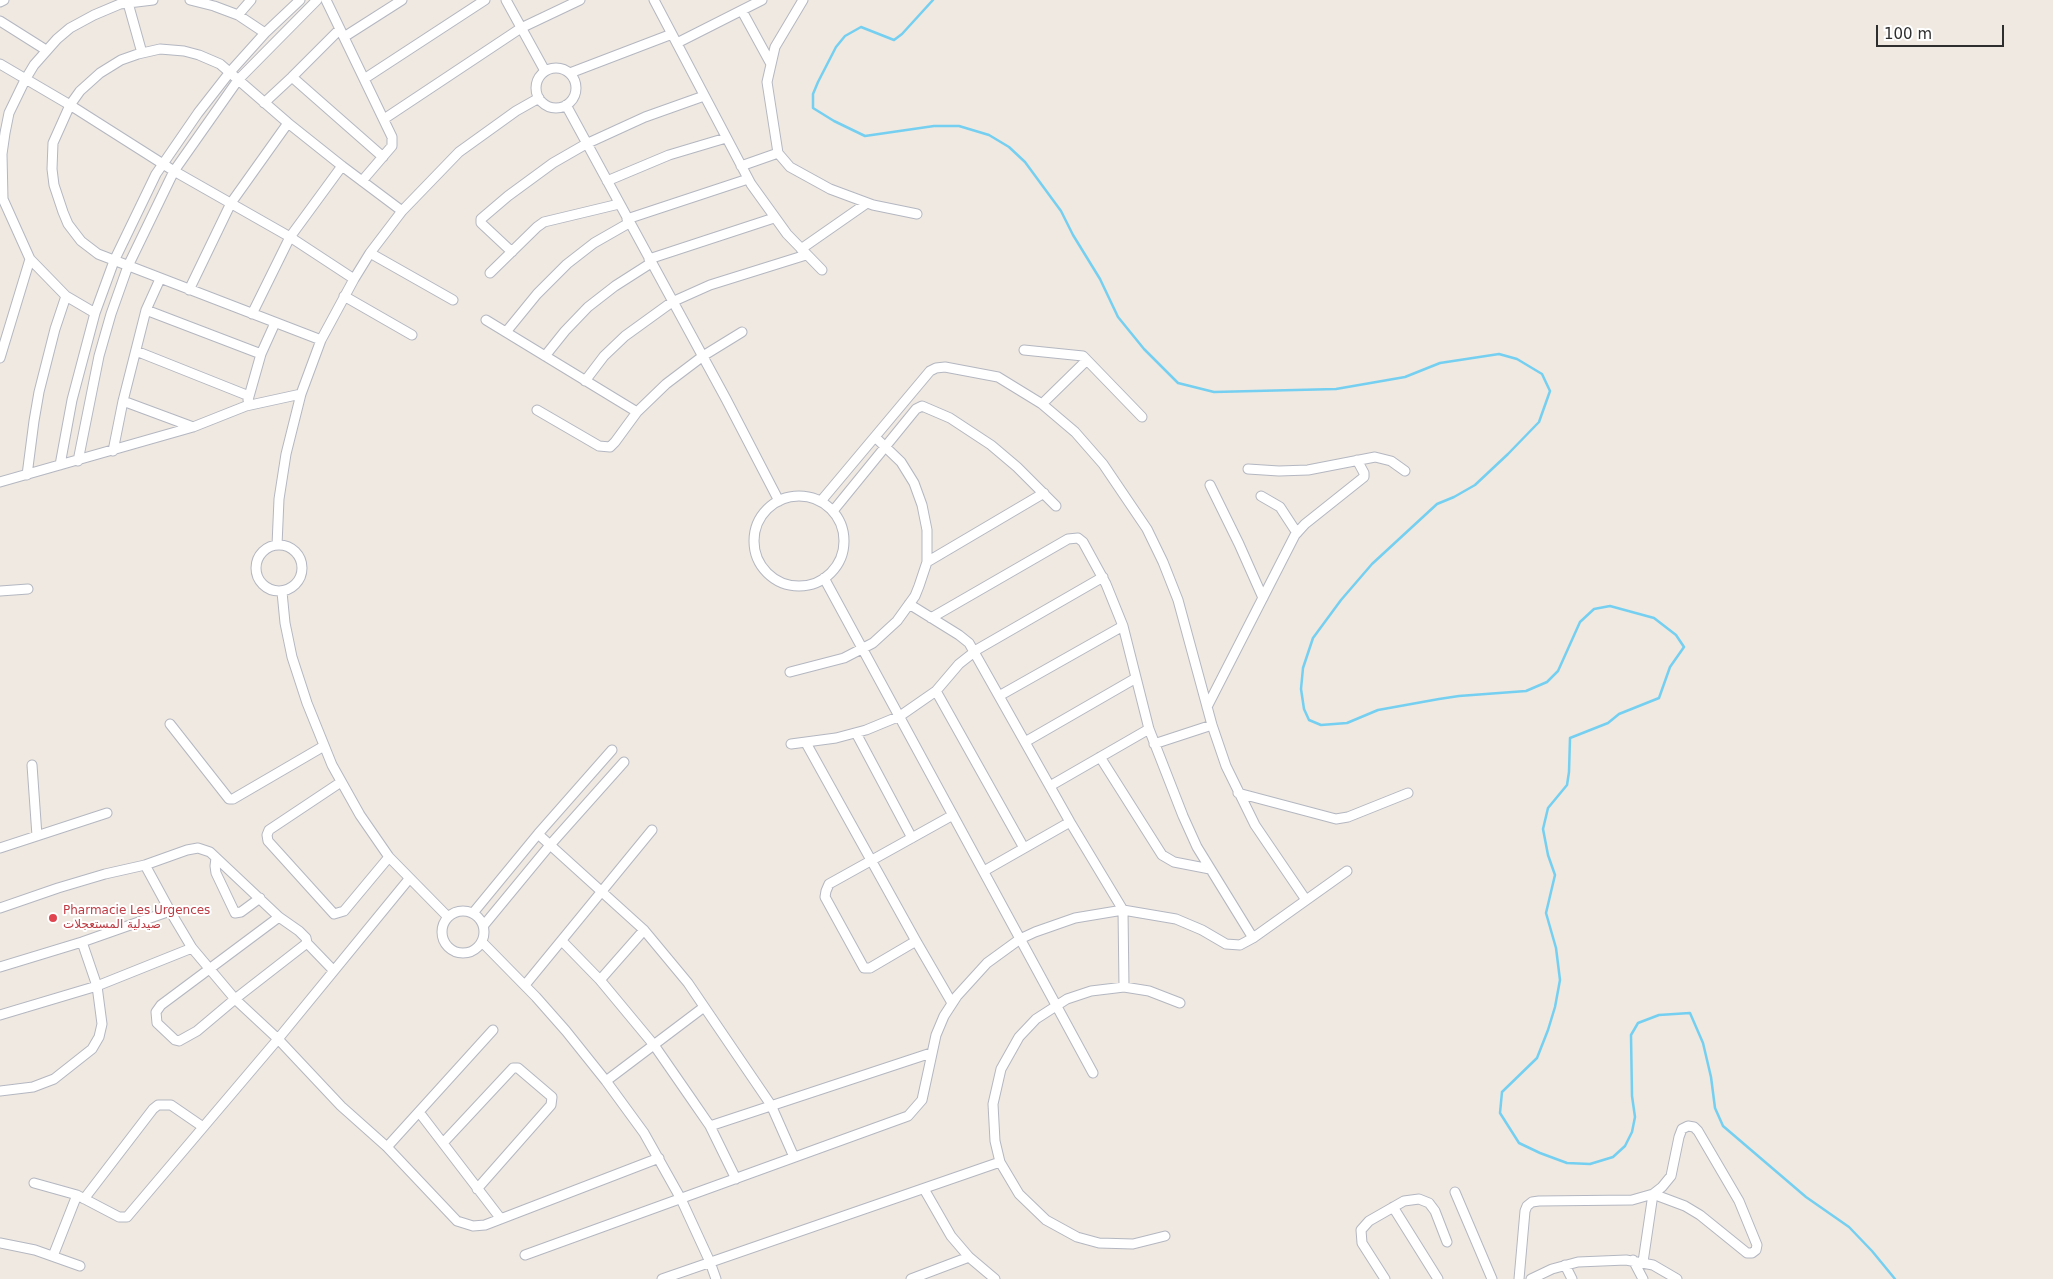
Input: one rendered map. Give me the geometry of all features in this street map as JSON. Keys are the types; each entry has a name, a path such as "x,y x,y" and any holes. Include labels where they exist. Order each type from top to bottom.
{"street":[{"path":"0,2 4,0"},
{"path":"95,313 66,296 30,259 2,203 2,154 9,113 34,65 46,50 70,28 124,2 154,0"},
{"path":"190,0 238,15 265,32"},
{"path":"238,15 251,0"},
{"path":"60,465 72,400 95,313 114,261 163,164 198,113 230,72 265,32 300,0"},
{"path":"78,461 98,356 128,266 174,171 238,80 317,0"},
{"path":"326,0 390,132 392,143 383,157 362,181"},
{"path":"264,103 342,33 402,0"},
{"path":"364,79 485,0"},
{"path":"506,0 545,71"},
{"path":"384,119 521,28 580,0"},
{"path":"654,0 748,179 774,218 803,252 822,270"},
{"path":"677,43 762,0"},
{"path":"803,0 775,47 770,64 768,82 778,152 785,162 796,171 830,189 867,203 917,214"},
{"path":"124,2 142,53"},
{"path":"742,11 770,64"},
{"path":"0,21 46,50"},
{"path":"570,73 672,34"},
{"path":"321,340 114,261 98,254 81,241 68,224 54,185 53,143 70,105 80,91 100,73 122,60 142,53 160,50 184,51 220,64 288,123 402,211"},
{"path":"0,64 70,105 174,171 290,237 354,279"},
{"path":"558,68 570,73 574,78 576,91 574,98 566,105 552,108 542,102 536,92 537,80 545,71 558,68"},
{"path":"292,77 383,157"},
{"path":"512,252 482,225 481,219 529,179 586,144 645,117 704,96"},
{"path":"277,545 279,499 286,454 301,394 321,340 344,296 370,253 402,211 459,152 516,111 539,98"},
{"path":"566,105 703,356 779,501"},
{"path":"0,108 9,113"},
{"path":"189,290 230,203 288,123"},
{"path":"606,181 669,155 726,138"},
{"path":"741,166 778,152"},
{"path":"252,314 290,237 342,166"},
{"path":"506,332 541,289 567,264 594,243 628,221 748,179"},
{"path":"585,381 604,356 625,336 672,302 710,285 803,252 867,203"},
{"path":"490,273 544,222 619,204"},
{"path":"545,356 565,330 588,307 650,261 774,218"},
{"path":"370,253 453,300"},
{"path":"0,358 30,259"},
{"path":"113,451 123,401 146,310 160,279"},
{"path":"27,475 40,392 55,329 66,296"},
{"path":"344,296 412,336"},
{"path":"146,310 261,354"},
{"path":"486,320 637,412"},
{"path":"246,406 261,354 275,323"},
{"path":"537,410 599,446 606,447 615,442 637,412 666,384 703,356 742,332"},
{"path":"1024,350 1076,354 1086,360 1142,417"},
{"path":"136,351 249,396"},
{"path":"1042,404 1086,360"},
{"path":"821,502 930,371 936,368 945,367 998,377 1042,404 1075,432 1103,464 1146,529 1163,562 1178,600 1212,725 1226,766 1238,793 1266,843 1306,900"},
{"path":"0,482 193,427 246,406 301,394"},
{"path":"123,401 193,427"},
{"path":"833,511 916,409 924,406 963,426 991,445 1017,466 1056,506"},
{"path":"790,672 834,661 863,649 889,629 909,604 919,586 926,562 927,530 918,494 908,472 886,446 875,437"},
{"path":"1248,469 1308,470 1370,458 1386,459 1405,471"},
{"path":"1207,707 1297,533 1305,524 1363,478 1364,473 1357,460"},
{"path":"1210,485 1263,598"},
{"path":"926,562 1044,493"},
{"path":"799,496 821,502 833,511 844,531 844,547 840,561 824,578 810,585 788,585 774,578 758,561 754,539 757,524 765,511 779,501 799,496"},
{"path":"1261,496 1280,507 1297,533"},
{"path":"931,618 1071,538 1078,538 1084,542 1103,577 1123,626 1149,729 1183,816 1197,847 1252,938"},
{"path":"277,545 292,549 298,554 303,569 297,584 291,589 282,592 269,590 262,585 256,572 258,557 263,551 277,545"},
{"path":"791,744 806,743 856,733 900,716 936,691 959,664 974,651 1103,577"},
{"path":"824,578 1093,1073"},
{"path":"0,591 28,589"},
{"path":"282,592 285,623 292,657 307,703 341,782 368,828 389,857 448,916"},
{"path":"909,604 965,638 1070,822 1123,910 1124,987"},
{"path":"999,696 1123,626"},
{"path":"1025,742 1136,678"},
{"path":"936,691 1024,848"},
{"path":"170,724 229,799 233,799 324,746"},
{"path":"1154,744 1212,725"},
{"path":"1050,786 1149,729"},
{"path":"856,733 912,838"},
{"path":"806,743 952,1003"},
{"path":"473,913 538,834 612,750"},
{"path":"1100,757 1162,855 1174,862 1210,869"},
{"path":"484,926 550,845 624,762"},
{"path":"32,765 37,836"},
{"path":"341,782 269,830 268,841 334,914 344,911 389,857"},
{"path":"1238,793 1336,819 1348,817 1408,793"},
{"path":"0,848 107,813"},
{"path":"916,941 866,969 862,966 825,894 829,884 953,815"},
{"path":"984,871 1070,822"},
{"path":"525,986 652,830"},
{"path":"538,834 644,930 688,983 771,1106 794,1157"},
{"path":"0,908 105,874 145,865 198,848 206,849 279,917 299,931 306,938 307,944 333,970"},
{"path":"216,858 216,873 235,913 241,912 260,898"},
{"path":"145,865 192,948 234,999 278,1039 341,1106 386,1147 457,1220 467,1225 479,1226 659,1158"},
{"path":"525,1255 681,1200 908,1116 922,1100 931,1053 941,1023 952,1003 977,973 1020,939 1062,922 1089,915 1123,910 1176,919 1231,945 1243,944 1347,871"},
{"path":"34,1183 81,1197 119,1217 127,1217 278,1039 409,879"},
{"path":"0,967 82,942 170,911"},
{"path":"460,911 473,913 478,916 484,926 482,942 477,948 464,953 450,949 442,937 444,922 448,916 460,911"},
{"path":"279,917 161,1005 156,1012 157,1023 175,1040 184,1040 197,1032 234,999 307,944"},
{"path":"600,980 644,930"},
{"path":"562,941 600,980 654,1045 710,1126 736,1179"},
{"path":"0,1091 33,1086 54,1079 92,1049 99,1037 102,1024 97,986 82,942"},
{"path":"482,942 566,1031 644,1133 681,1200 716,1279"},
{"path":"0,1015 97,986 192,948"},
{"path":"1165,1236 1133,1244 1110,1245 1088,1241 1066,1232 1046,1220 1027,1204 1013,1186 1000,1162 992,1116 994,1092 1001,1069 1019,1037 1036,1020 1057,1005 1090,991 1124,987 1155,992 1180,1003"},
{"path":"606,1081 704,1007"},
{"path":"386,1147 493,1030"},
{"path":"710,1126 931,1053"},
{"path":"443,1143 513,1068 518,1068 552,1097 551,1105 478,1189"},
{"path":"53,1256 81,1197 155,1107 161,1104 171,1105 203,1127"},
{"path":"418,1112 501,1219"},
{"path":"1519,1279 1525,1211 1530,1203 1539,1201 1632,1200 1653,1194 1662,1187 1670,1176 1681,1132 1685,1127 1694,1127 1698,1131 1739,1201 1757,1245 1756,1250 1752,1253 1747,1253 1700,1215 1685,1206 1653,1194"},
{"path":"662,1279 1000,1162"},
{"path":"924,1188 951,1236 969,1258 995,1279"},
{"path":"1455,1192 1492,1279"},
{"path":"1643,1262 1653,1194"},
{"path":"1384,1279 1362,1243 1360,1234 1366,1223 1393,1207 1414,1198 1428,1203 1435,1211 1447,1242"},
{"path":"1393,1207 1438,1279"},
{"path":"0,1244 53,1256 80,1266"},
{"path":"911,1279 969,1258"},
{"path":"1531,1279 1565,1265 1592,1260 1633,1260 1661,1268 1677,1279"},
{"path":"1633,1260 1643,1279"},
{"path":"1565,1265 1572,1279"}],"waterway":[{"path":"933,0 902,34 894,40 861,27 845,36 836,47 818,82 813,94 813,108 865,136 934,126 959,126 989,135 1009,147 1025,162 1061,211 1073,235 1100,279 1118,317 1144,349 1178,383 1214,392 1336,389 1405,377 1440,363 1499,354 1517,359 1542,374 1550,391 1539,422 1475,485 1437,504 1372,564 1341,600 1313,638 1303,668 1301,689 1304,709 1309,720 1321,725 1347,723 1378,710 1439,699 1526,691 1547,682 1558,671 1580,622 1594,609 1610,606 1654,618 1676,635 1684,647 1670,667 1659,698 1619,714 1608,723 1570,738 1567,785 1548,808 1543,829 1548,855 1555,875 1546,913 1556,948 1560,980 1555,1007 1537,1058 1502,1092 1500,1113 1519,1143 1540,1153 1567,1163 1590,1164 1613,1157 1625,1146 1632,1132 1635,1117 1632,1096 1631,1035 1638,1023 1659,1015 1690,1013 1703,1043 1711,1077 1715,1108 1723,1126 1806,1197 1849,1227 1895,1279"}],"place":[{"name":"Pharmacie Les Urgences صيدلية المستعجلات","path":"53,918"}]}
